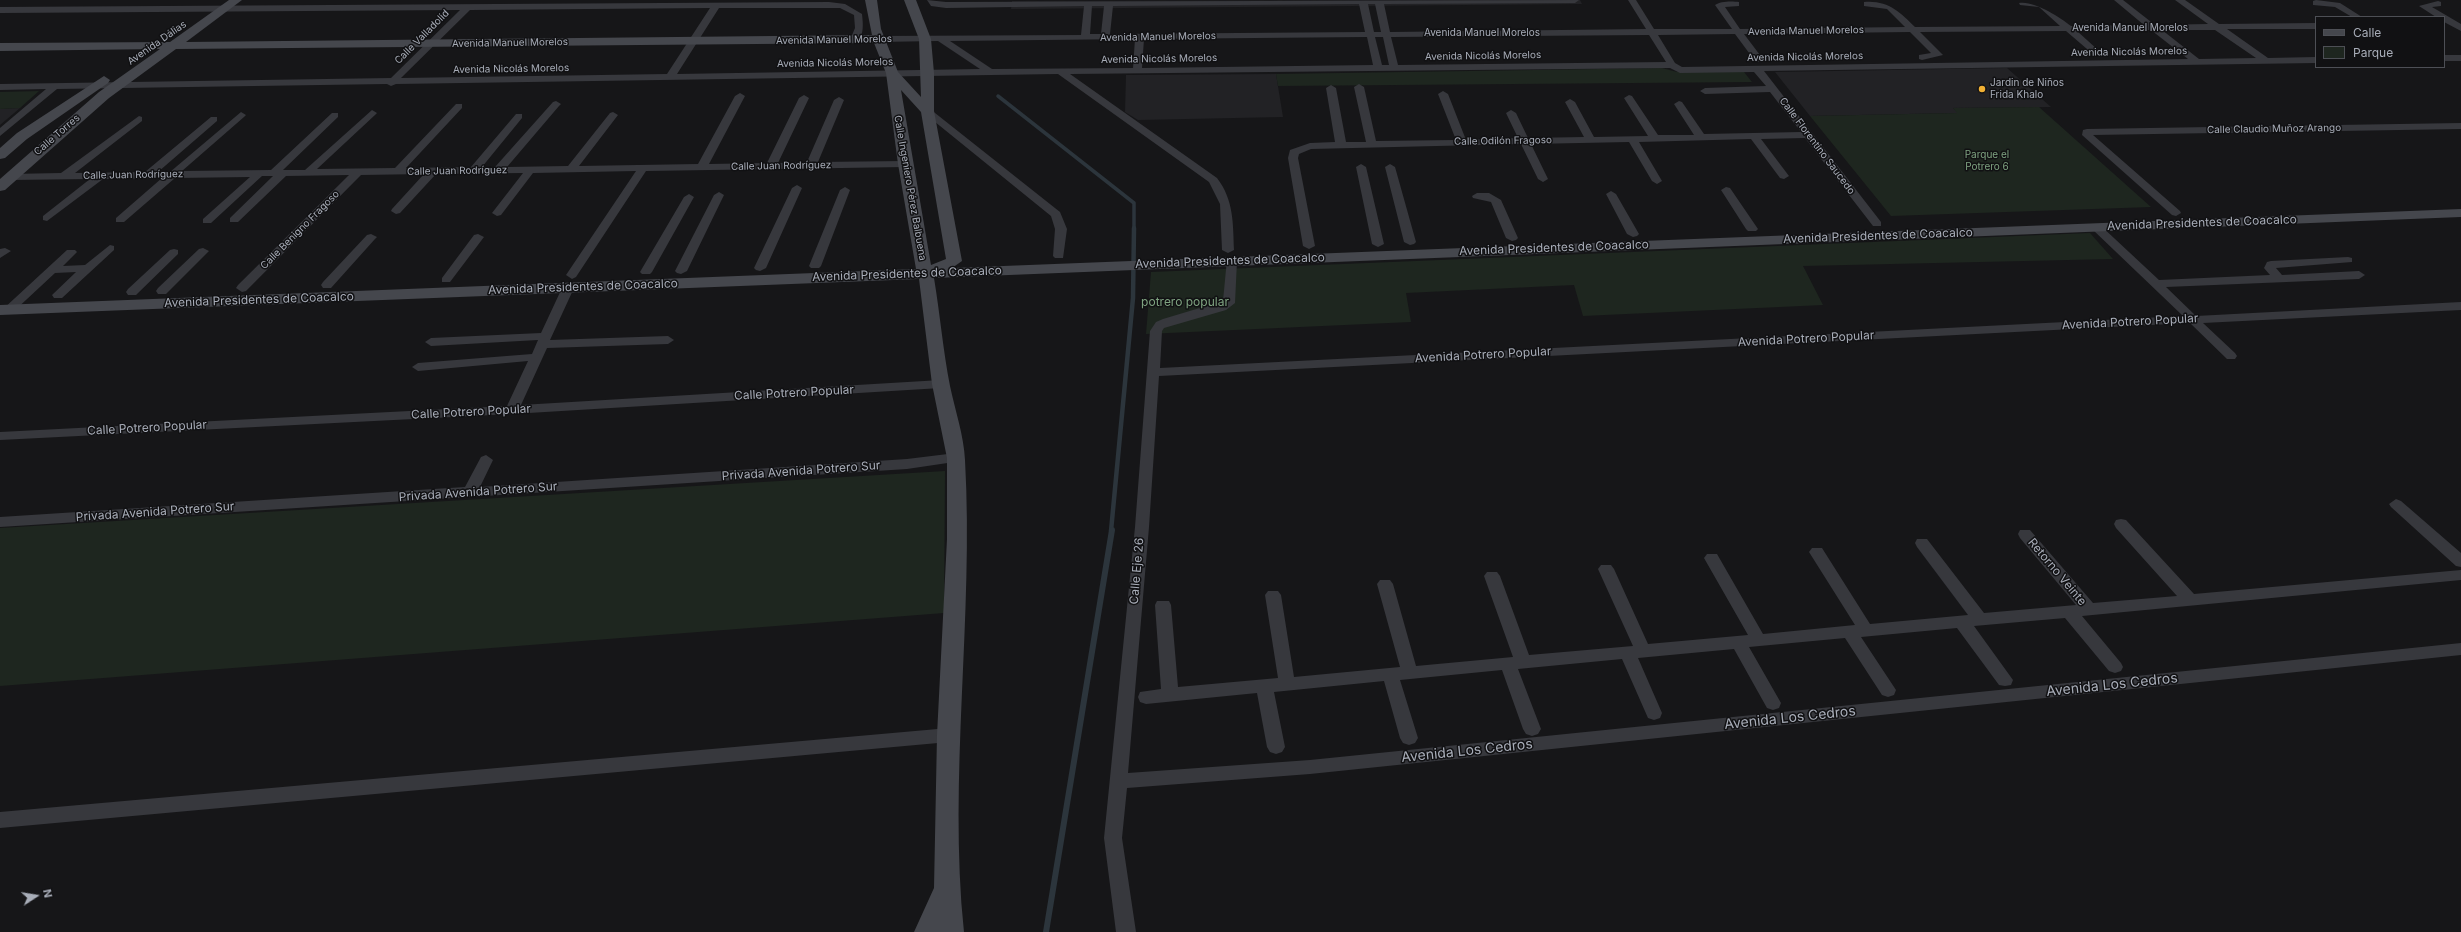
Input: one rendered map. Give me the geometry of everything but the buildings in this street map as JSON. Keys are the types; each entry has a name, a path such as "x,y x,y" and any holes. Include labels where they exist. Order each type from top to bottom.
{"street":[{"name":"Avenida Dálias","path":"100,91 153,46 206,8 236,0"},
{"path":"871,0 878,39 892,73 927,112 1056,214 1061,223 1062,236 1059,256"},
{"path":"910,0 925,39 928,73 927,112 954,261"},
{"path":"932,2 1109,4 1575,0"},
{"path":"1632,0 1672,65"},
{"path":"2118,0 2197,62"},
{"path":"2179,0 2266,61"},
{"path":"1362,2 1378,68"},
{"path":"1379,2 1394,68"},
{"path":"2023,2 2039,4 2094,50 2081,53"},
{"path":"2316,3 2337,5 2356,16"},
{"name":"Avenida Dálias","path":"116,86 172,46 221,4"},
{"path":"221,4 468,7 829,5 850,9 858,14 860,28 854,40"},
{"path":"1085,38 1088,4"},
{"path":"1105,37 1109,4"},
{"name":"Calle Florentino Saucedo","path":"1736,4 1719,6 1737,31 1773,89 1877,224"},
{"path":"1867,4 1888,6 1938,55 1922,57"},
{"path":"2438,4 2423,6 2440,16"},
{"path":"670,77 716,6"},
{"name":"Calle Valladolid","path":"391,83 468,7"},
{"path":"0,10 206,8"},
{"path":"2445,19 2459,26"},
{"path":"2445,25 2459,26"},
{"name":"Avenida Manuel Morelos","path":"0,47 2315,26"},
{"path":"1137,71 1140,37"},
{"path":"941,39 990,72"},
{"path":"2445,58 2461,58"},
{"name":"Avenida Nicolás Morelos","path":"116,86 391,83 892,73 1672,65 1681,70 1758,64 2315,60"},
{"path":"1061,72 1213,180 1221,188 1225,198 1230,255"},
{"name":"Calle Ingeniero Pérez Balbuena","path":"892,73 905,164 924,268 941,384 956,458 957,539 949,735 947,888 951,932"},
{"name":"Calle Torres","path":"0,187 100,91 116,86"},
{"path":"0,88 54,87 100,91"},
{"path":"0,133 54,87"},
{"path":"1359,87 1372,144"},
{"path":"1331,88 1341,145"},
{"path":"1705,91 1773,89"},
{"path":"0,155 22,136 44,121 100,91"},
{"path":"1443,94 1462,142"},
{"path":"702,167 740,96"},
{"path":"771,166 804,98"},
{"path":"1629,98 1655,138"},
{"path":"810,166 839,100"},
{"path":"1570,102 1590,140"},
{"path":"498,170 556,104"},
{"path":"1679,104 1701,137"},
{"path":"397,172 459,106"},
{"path":"307,173 372,113"},
{"path":"1512,113 1543,179"},
{"path":"120,220 241,115"},
{"path":"234,220 335,115"},
{"path":"572,169 613,115"},
{"path":"473,171 519,116"},
{"path":"64,176 139,119"},
{"path":"148,175 214,119"},
{"name":"Calle Claudio Muñoz Arango","path":"2176,213 2087,135 2087,132 2461,126"},
{"name":"Calle Odilón Fragoso","path":"1308,246 1293,158 1294,152 1310,146 1809,135"},
{"path":"1754,136 1784,176"},
{"path":"1632,139 1657,181"},
{"name":"Calle Juan Rodríguez","path":"10,177 905,164"},
{"path":"1361,167 1378,244"},
{"path":"1390,167 1410,242"},
{"path":"512,410 570,282 643,168"},
{"path":"497,213 530,170"},
{"path":"396,210 433,171"},
{"name":"Calle Benigno Fragoso","path":"242,288 358,172"},
{"path":"207,221 259,174"},
{"path":"47,218 100,176"},
{"path":"760,268 797,188"},
{"path":"815,266 845,190"},
{"path":"1726,190 1752,229"},
{"path":"1611,194 1633,234"},
{"path":"681,271 719,195"},
{"path":"1477,196 1489,196 1496,200 1512,238"},
{"path":"646,272 689,197"},
{"name":"Avenida Presidentes de Coacalco","path":"1230,255 1308,246 1331,251 1378,244 1410,242 1633,234 1714,236 1752,229 2461,202"},
{"name":"Avenida Presidentes de Coacalco","path":"3,306 354,296 570,282 706,276 1714,236 2023,230 2461,213"},
{"path":"2012,219 2023,230"},
{"path":"2096,227 2231,356"},
{"path":"327,285 371,237"},
{"path":"446,280 478,238"},
{"path":"58,295 110,248"},
{"path":"162,291 203,250"},
{"path":"22,296 71,252"},
{"path":"132,292 174,252"},
{"name":"Calle Eje 26","path":"1126,932 1113,838 1142,527 1156,331 1160,325 1222,307 1229,303 1230,255"},
{"name":"Avenida Presidentes de Coacalco","path":"3,306 22,296 446,280 570,282 646,272 681,271 706,276 760,268 815,266 924,268 954,261 1059,256 1091,261"},
{"path":"2278,278 2270,268 2271,264 2348,260"},
{"path":"52,270 88,268"},
{"path":"2155,284 2359,274"},
{"path":"354,296 364,283"},
{"name":"Avenida Potrero Popular","path":"1152,372 2461,306"},
{"path":"431,342 668,340"},
{"path":"418,367 536,357"},
{"name":"Calle Potrero Popular","path":"0,436 512,410 941,384"},
{"name":"Privada Avenida Potrero Sur","path":"0,522 906,464 956,458"},
{"path":"470,492 486,460"},
{"path":"2396,504 2461,562"},
{"path":"2121,524 2190,600"},
{"name":"Retorno Veinte","path":"2025,534 2088,609"},
{"path":"1922,542 1980,619"},
{"path":"1816,552 1866,630"},
{"path":"1712,558 1759,640"},
{"path":"1606,569 1635,651 1654,713"},
{"path":"1146,696 2461,575"},
{"path":"1492,576 1532,729"},
{"path":"1384,584 1410,672"},
{"path":"1273,595 1287,683"},
{"path":"1163,605 1170,694"},
{"path":"2070,611 2115,667"},
{"path":"1961,621 2005,680"},
{"path":"1849,631 1888,690"},
{"path":"1738,642 1773,703"},
{"name":"Avenida Los Cedros","path":"1118,781 1310,767 2461,649"},
{"path":"1390,673 1409,738"},
{"path":"1264,685 1276,747"},
{"path":"0,820 949,735"},
{"path":"927,932 947,888"}],"shaded area":[{"path":"1580,0 1582,4 1011,9 1012,1"},
{"path":"2007,68 2051,107 1953,108 1958,113 1810,116 1775,72"},
{"path":"1276,74 1283,117 1138,120 1125,112 1126,75"},
{"path":"20,108 0,125 0,109"}],"green space":[{"path":"1662,68 1677,72 1744,72 1752,82 1278,86 1276,74"},
{"path":"39,91 20,108 0,109 0,92"},
{"name":"Parque el Potrero 6","path":"2039,107 2151,207 1891,216 1810,116 1957,113 1953,108"},
{"name":"potrero popular","path":"2090,233 2113,259 1803,266 1823,305 1583,316 1574,285 1406,293 1411,322 1146,334 1151,272"},
{"path":"945,471 944,613 0,686 0,528"}],"waterway":[{"path":"998,96 1134,203 1134,228"},
{"path":"1111,531 1133,298 1134,228"},
{"path":"1046,932 1112,530"}],"place":[{"name":"Jardin de Niños Frida Khalo","path":"1982,89"}]}
